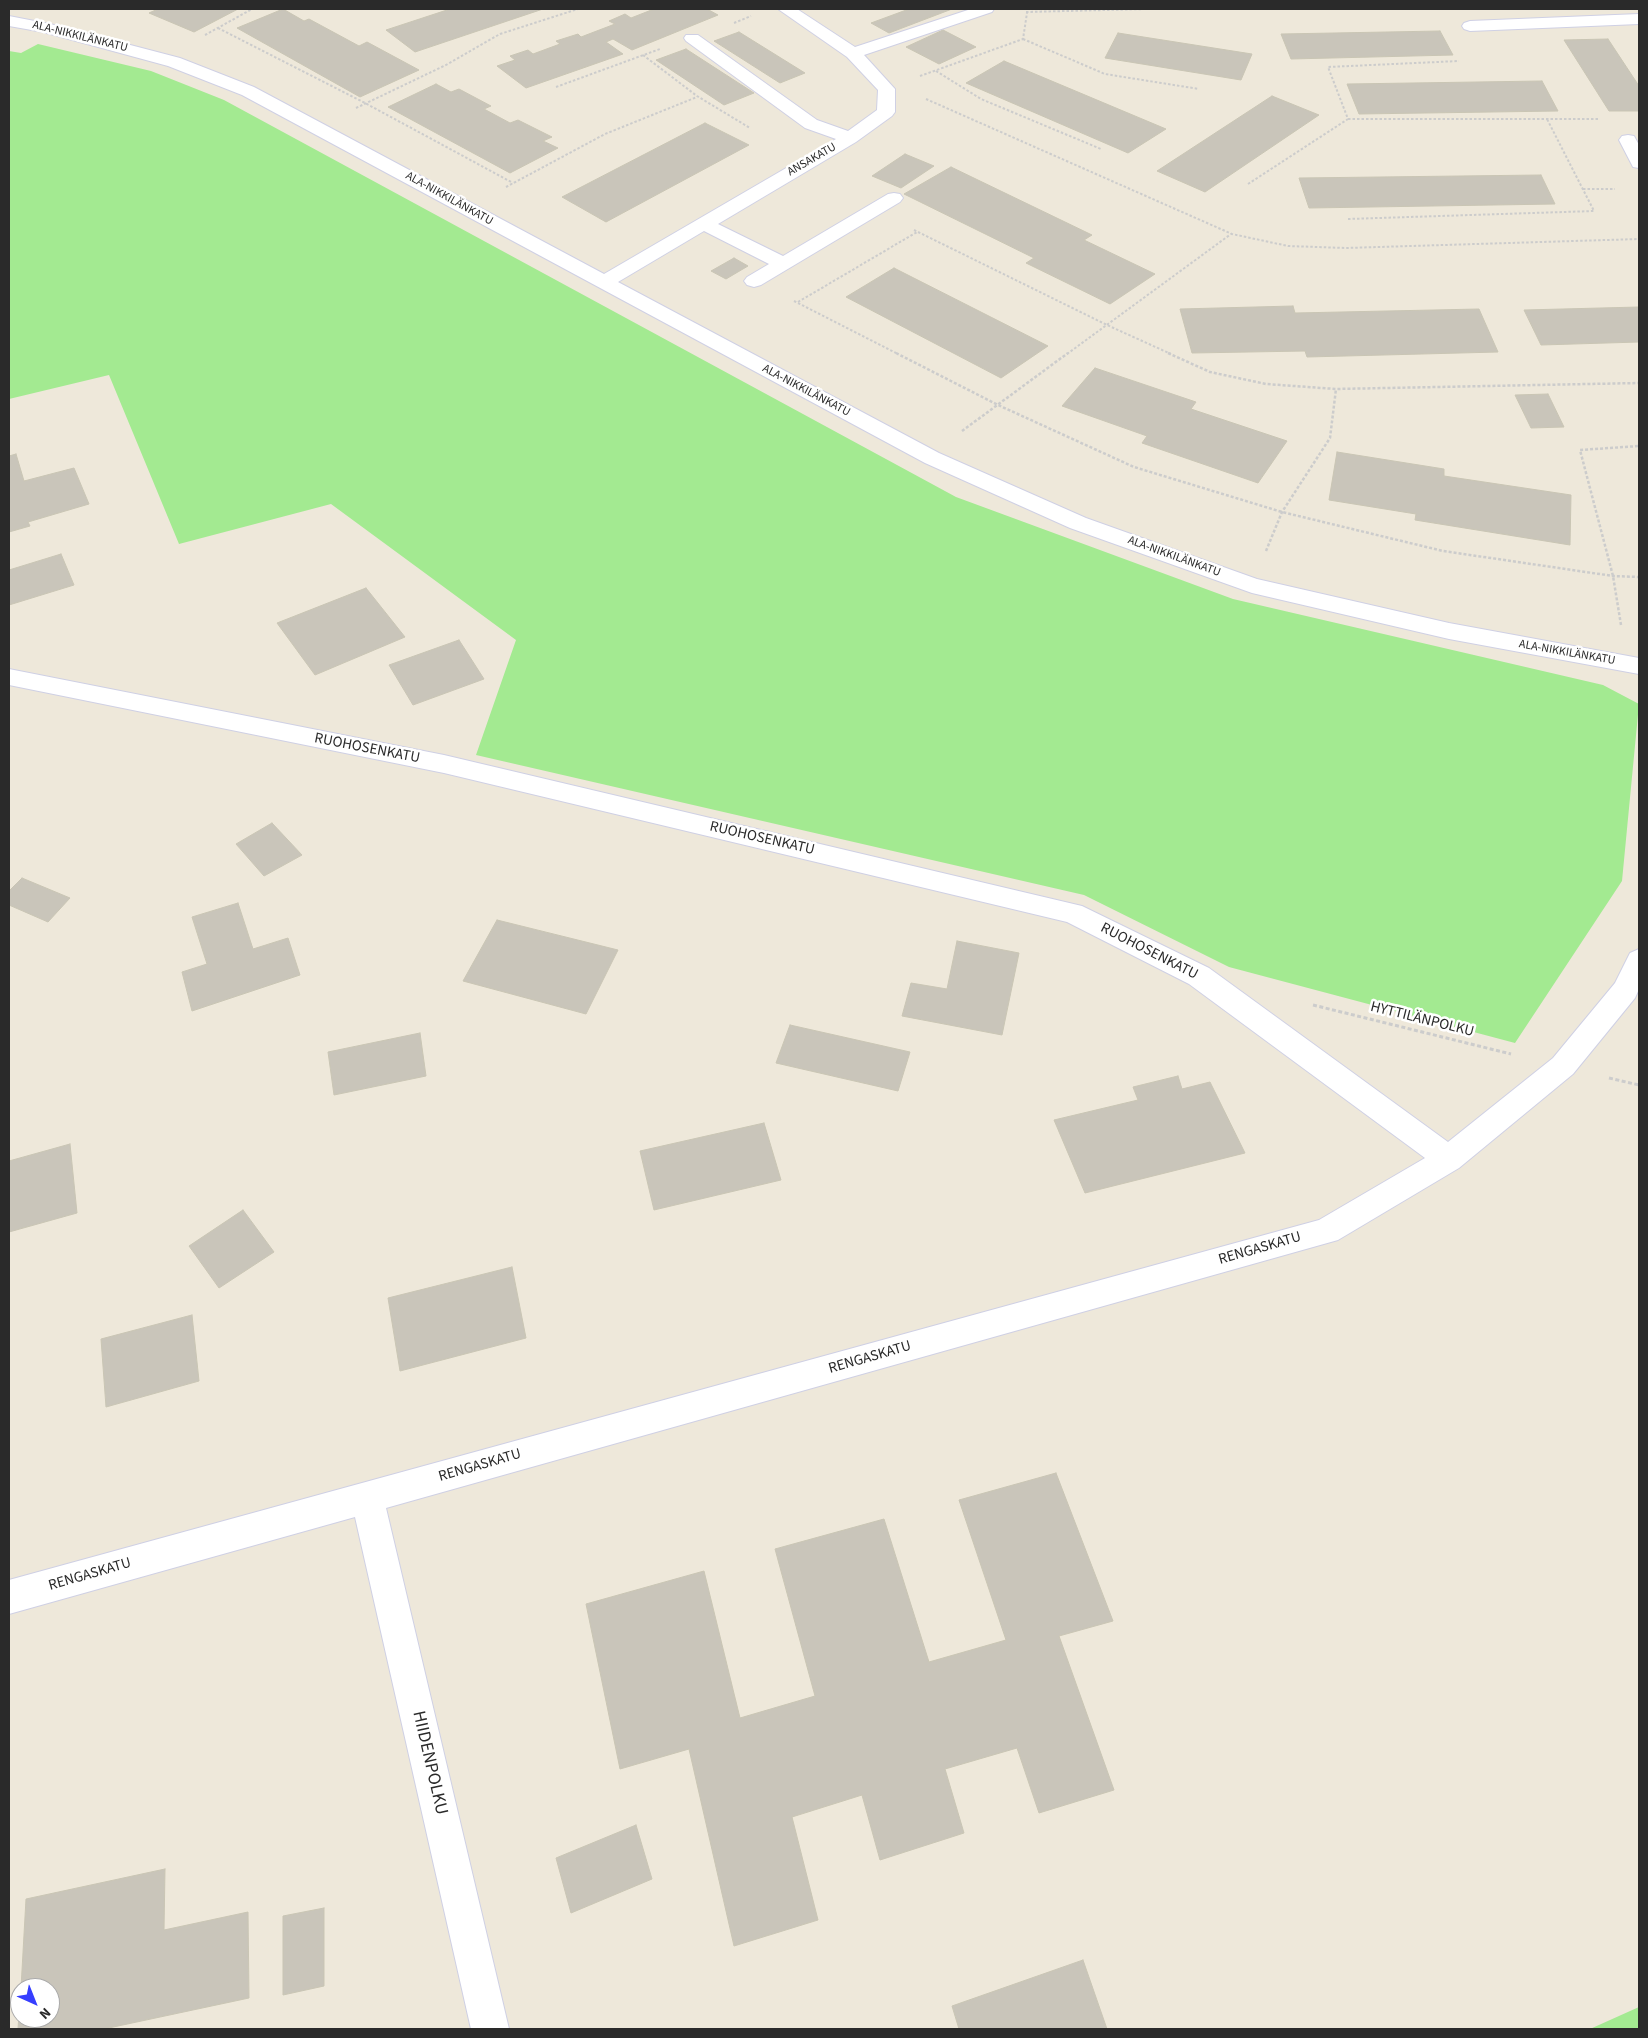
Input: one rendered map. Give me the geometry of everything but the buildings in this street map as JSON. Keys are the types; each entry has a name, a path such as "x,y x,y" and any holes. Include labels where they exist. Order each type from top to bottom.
{"street":[{"name":"ANSAKATU","path":"603,283 850,138 886,112 887,89 853,53 787,9"},
{"path":"853,53 986,9"},
{"path":"1470,26 1639,19"},
{"name":"ALA-NIKKILÄNKATU","path":"9,21 44,27 174,62 248,91 932,458 1078,523 1252,585 1449,631 1639,666"},
{"path":"692,38 812,124 850,138"},
{"path":"1628,140 1639,163"},
{"path":"754,281 894,198"},
{"path":"704,224 784,264"},
{"name":"RUOHOSENKATU","path":"9,677 444,764 1073,913 1199,976 1449,1159"},
{"name":"RENGASKATU","path":"9,1597 1327,1231 1449,1159 1563,1066 1625,990 1639,960"},
{"name":"HIIDENPOLKU","path":"367,1498 490,2029"}],"path":[{"path":"200,37 252,9"},
{"path":"350,110 446,66 500,34 578,9"},
{"path":"1019,9 1027,13 1146,9"},
{"path":"1023,39 1027,13"},
{"path":"1348,119 1328,67 1486,59 1470,26"},
{"path":"218,28 365,103 513,183"},
{"path":"919,77 1023,39 1105,74 1199,89"},
{"path":"936,71 981,99 1101,149"},
{"path":"500,190 605,134 697,96"},
{"path":"925,99 1232,234 1288,246 1346,248 1639,239"},
{"path":"1248,184 1348,119 1602,119"},
{"path":"1348,219 1594,211 1547,119"},
{"path":"1583,189 1620,189"},
{"path":"873,210 1106,325 1210,372 1266,384 1336,389 1639,383"},
{"path":"797,302 918,232"},
{"path":"960,432 1232,234"},
{"path":"754,281 998,405 1134,467 1282,512 1443,552 1613,576 1639,577"},
{"path":"1265,554 1282,512 1330,438 1336,389"},
{"path":"1612,624 1621,626 1613,576 1580,450 1639,446"},
{"name":"HYTTILÄNPOLKU","path":"1304,1002 1639,1085"}],"green space":[{"path":"38,44 151,71 224,100 956,497 1233,599 1603,685 1639,704 1622,881 1515,1043 1229,967 1084,895 476,755 516,640 331,504 179,544 109,375 9,399 9,51 21,53"},
{"path":"1639,2007 1639,2029 1590,2029"}]}
